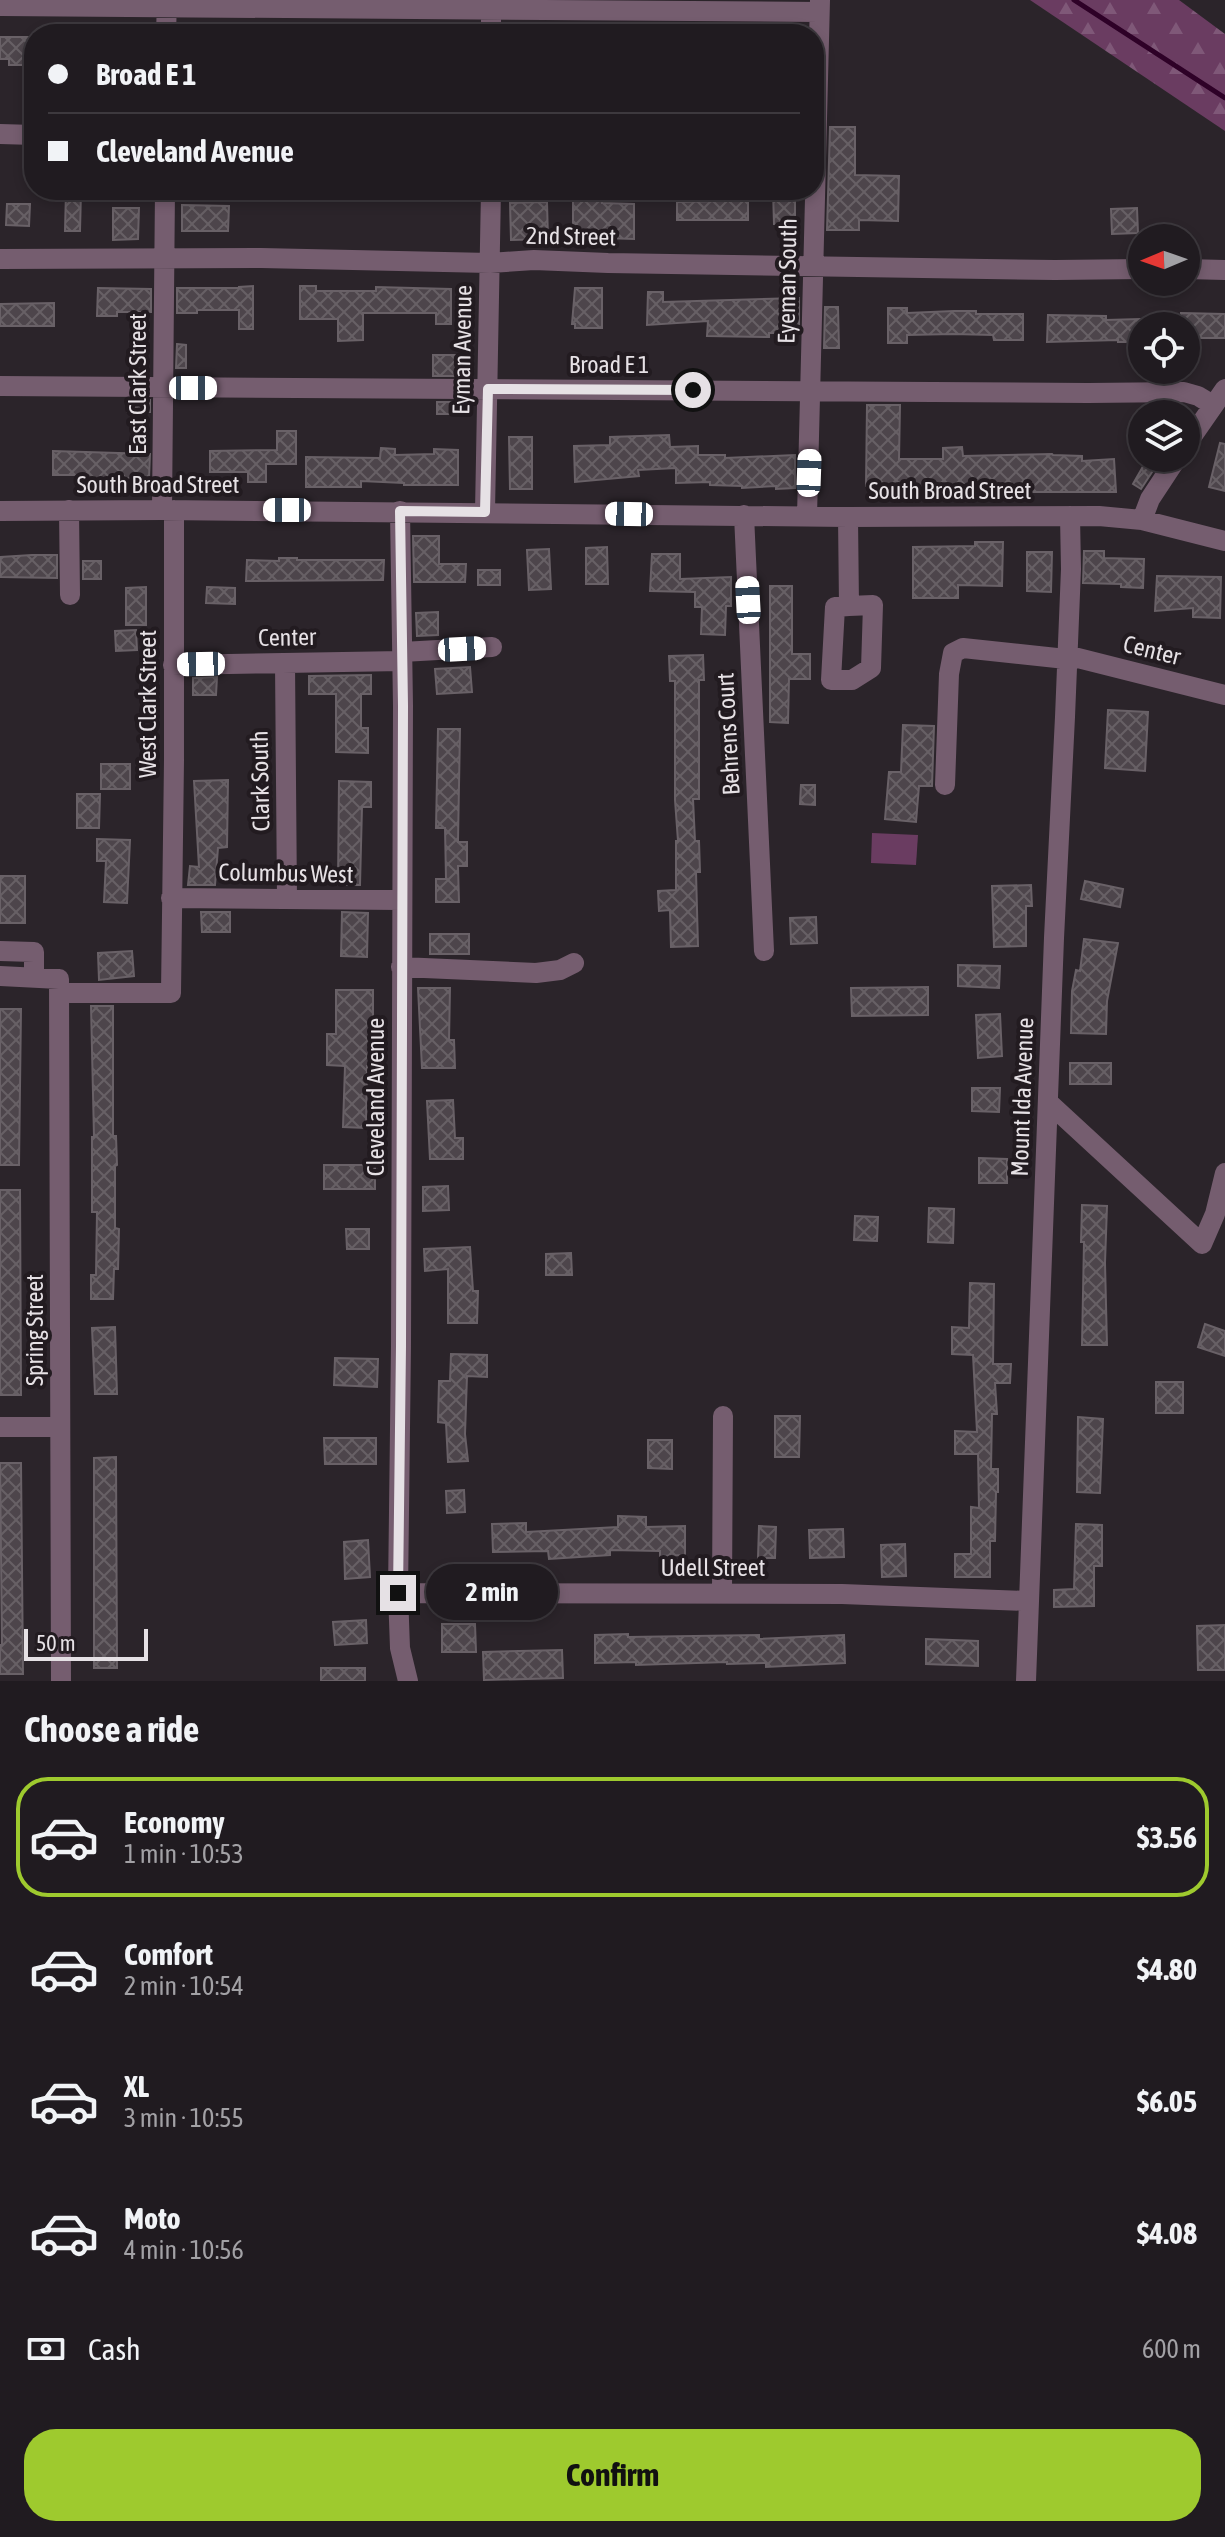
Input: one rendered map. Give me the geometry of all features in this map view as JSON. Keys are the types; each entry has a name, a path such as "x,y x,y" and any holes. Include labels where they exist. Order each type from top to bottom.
{"street":[{"path":"166,3 166,24"},
{"path":"0,6 166,3 820,6"},
{"path":"0,134 24,135"},
{"name":"East Clark Street","path":"165,200 163,387 168,510"},
{"name":"Eyman Avenue","path":"485,512 491,200"},
{"name":"Eyeman South","path":"807,516 815,200"},
{"name":"2nd Street","path":"0,259 261,258 490,263 534,260 1128,269"},
{"path":"1200,269 1225,270"},
{"name":"Broad E 1","path":"0,386 1184,392 1219,397"},
{"path":"1200,425 1219,397"},
{"path":"1142,520 1150,499 1168,472"},
{"path":"69,510 70,595"},
{"name":"West Clark Street","path":"59,986 171,993 174,760 168,510"},
{"name":"South Broad Street","path":"0,511 1070,516 1142,520 1225,541"},
{"name":"Cleveland Avenue","path":"400,511 401,1346 398,1593 400,1648 408,1681"},
{"name":"Behrens Court","path":"744,515 764,951"},
{"name":"Mount Ida Avenue","path":"1026,1681 1071,569 1070,516"},
{"path":"848,517 849,606"},
{"name":"Center","path":"173,665 285,663 492,647"},
{"name":"Center","path":"945,785 950,659 953,653 963,648 1066,657 1225,695"},
{"name":"Clark South","path":"285,663 287,899"},
{"name":"Columbus West","path":"171,898 400,900"},
{"path":"0,951 34,952 34,978"},
{"path":"401,967 536,973 560,970 574,963"},
{"path":"0,976 34,978 59,986"},
{"name":"Spring Street","path":"59,986 61,1681"},
{"path":"1048,1102 1202,1244 1215,1214 1225,1173"},
{"path":"722,1593 723,1416"},
{"path":"0,1427 60,1427"},
{"name":"Udell Street","path":"398,1593 842,1594 1027,1601"}],"green space":[{"path":"1030,0 1179,0 1225,34 1225,131"},
{"path":"872,833 918,835 916,865 871,863"}],"building":[{"path":"0,37 24,37 24,65 9,65 9,59 0,59"},
{"path":"830,127 855,127 855,175 899,176 898,221 859,220 859,230 827,230"},
{"path":"66,200 81,200 80,231 65,231"},
{"path":"573,200 634,204 634,239 573,241"},
{"path":"748,200 748,220 677,220 677,202"},
{"path":"773,200 795,200 795,224 774,224"},
{"path":"547,202 548,239 511,240 510,203"},
{"path":"7,204 30,204 29,226 6,225"},
{"path":"182,205 229,206 228,231 182,231"},
{"path":"113,208 139,208 138,239 113,240"},
{"path":"1137,208 1138,224 1128,224 1128,233 1112,234 1111,209"},
{"path":"253,286 253,329 239,329 239,310 177,313 177,288"},
{"path":"300,286 316,286 316,291 376,291 376,287 451,289 451,324 436,324 436,313 363,313 363,340 338,341 338,319 300,319"},
{"path":"98,288 151,289 151,312 117,312 117,316 97,316"},
{"path":"575,288 602,288 602,328 575,328 572,324"},
{"path":"648,292 663,292 663,302 799,298 799,333 769,333 769,337 707,336 708,321 647,325"},
{"path":"54,303 54,326 0,326 0,304"},
{"path":"825,307 838,307 839,348 824,348"},
{"path":"888,308 907,308 907,313 976,311 976,314 1023,314 1023,340 994,340 993,335 907,335 907,343 888,343"},
{"path":"1200,313 1225,314 1225,338 1200,338"},
{"path":"1048,315 1128,319 1128,342 1047,342"},
{"path":"177,344 186,345 186,368 176,368"},
{"path":"433,355 457,355 457,376 433,376"},
{"path":"127,400 150,400 150,412 127,412"},
{"path":"437,402 455,402 455,414 437,414"},
{"path":"867,405 900,405 899,459 943,459 943,448 962,447 963,456 1052,454 1082,456 1082,461 1114,459 1116,492 1024,492 1004,495 1004,489 964,488 964,495 944,496 944,491 866,486"},
{"path":"277,431 296,431 296,464 266,464 266,482 248,482 248,472 210,472 210,451 277,450"},
{"path":"669,435 670,447 698,446 698,455 725,455 725,458 795,455 795,488 742,488 710,485 710,482 676,483 676,468 638,470 639,476 575,482 574,446 610,445 610,437"},
{"path":"509,437 532,437 532,489 510,489"},
{"path":"1220,443 1225,444 1225,491 1209,487"},
{"path":"381,448 395,449 395,455 434,454 434,449 458,450 458,485 361,481 361,487 306,487 306,457 380,458"},
{"path":"53,451 150,454 149,478 53,475"},
{"path":"1140,472 1152,472 1141,489 1133,484"},
{"path":"413,536 439,536 439,564 466,564 465,582 414,582"},
{"path":"975,542 1003,542 1002,586 958,585 958,598 913,598 913,547 975,546"},
{"path":"607,547 608,584 586,584 586,548"},
{"path":"549,549 551,589 529,590 527,550"},
{"path":"1084,551 1104,551 1104,558 1144,559 1143,588 1083,583"},
{"path":"1027,552 1052,552 1051,592 1027,591"},
{"path":"652,554 680,554 680,579 731,577 731,606 726,606 725,635 701,634 702,607 695,607 695,592 650,591"},
{"path":"57,555 57,578 0,577 0,557"},
{"path":"279,558 384,560 383,580 246,581 247,560 279,561"},
{"path":"83,561 101,561 101,579 83,579"},
{"path":"478,570 500,570 500,585 478,585"},
{"path":"1157,576 1221,577 1220,618 1193,617 1193,608 1155,611"},
{"path":"770,586 792,586 792,654 810,654 810,679 789,679 788,723 770,722"},
{"path":"146,587 146,625 126,625 126,588"},
{"path":"207,587 235,588 235,604 206,603"},
{"path":"438,612 438,635 417,636 416,613"},
{"path":"136,630 137,650 116,651 115,631"},
{"path":"703,655 704,680 699,680 699,799 693,799 695,841 699,841 700,872 696,872 698,946 671,947 670,910 659,911 658,891 676,890 675,681 670,681 669,656"},
{"path":"470,667 472,692 437,694 435,669"},
{"path":"371,675 371,694 361,694 361,728 368,728 368,753 336,752 336,694 309,694 309,676"},
{"path":"217,677 216,695 193,695 193,678"},
{"path":"1108,710 1148,712 1145,771 1105,768"},
{"path":"903,725 934,726 932,786 919,786 916,822 885,819 889,772 901,772"},
{"path":"438,729 460,729 458,842 467,842 467,866 458,866 459,902 436,902 436,879 446,879 445,828 436,828"},
{"path":"101,764 130,764 130,789 101,789"},
{"path":"228,780 227,847 218,848 215,885 188,885 190,866 199,867 194,781"},
{"path":"339,781 371,782 371,807 362,807 360,885 338,885"},
{"path":"801,785 815,785 815,805 800,804"},
{"path":"77,794 100,794 99,828 77,828"},
{"path":"97,839 130,840 127,903 104,902 106,861 97,861"},
{"path":"0,876 25,876 25,923 0,923"},
{"path":"1085,881 1123,889 1120,907 1081,899"},
{"path":"1031,885 1032,906 1026,906 1026,946 994,947 992,886"},
{"path":"201,912 230,912 230,932 202,932"},
{"path":"342,912 368,913 367,957 341,956"},
{"path":"816,917 817,943 791,944 790,918"},
{"path":"430,934 469,934 469,954 430,954"},
{"path":"1084,939 1118,943 1107,1001 1106,1034 1071,1033 1072,991 1076,970 1080,971"},
{"path":"132,951 134,976 99,980 98,953"},
{"path":"958,965 1000,966 999,988 958,986"},
{"path":"928,987 928,1015 852,1016 851,988"},
{"path":"418,988 450,988 449,1040 454,1040 455,1068 422,1068"},
{"path":"336,990 373,990 373,1066 367,1066 366,1128 343,1127 345,1066 327,1065 327,1034 336,1034"},
{"path":"91,1006 113,1006 113,1136 116,1136 117,1165 115,1228 119,1229 118,1269 114,1269 113,1299 91,1299 91,1275 96,1275 97,1212 92,1212"},
{"path":"0,1009 21,1009 19,1165 0,1165"},
{"path":"1000,1014 1002,1056 978,1058 976,1015"},
{"path":"1070,1063 1111,1063 1111,1084 1070,1084"},
{"path":"972,1088 1000,1088 999,1112 972,1111"},
{"path":"453,1100 455,1138 463,1138 463,1159 430,1159 427,1101"},
{"path":"979,1158 1007,1159 1007,1183 979,1183"},
{"path":"324,1165 375,1165 375,1189 324,1189"},
{"path":"448,1186 449,1210 423,1211 423,1187"},
{"path":"0,1190 20,1190 21,1395 0,1395"},
{"path":"1082,1205 1107,1206 1107,1345 1082,1345"},
{"path":"929,1208 954,1209 953,1243 928,1242"},
{"path":"855,1216 878,1217 877,1241 854,1240"},
{"path":"346,1229 369,1229 369,1249 347,1249"},
{"path":"470,1247 473,1291 478,1291 477,1323 448,1323 448,1269 425,1271 424,1249"},
{"path":"571,1253 572,1275 546,1275 546,1254"},
{"path":"970,1283 994,1284 993,1364 1011,1364 1010,1383 995,1383 997,1414 992,1414 991,1469 998,1469 998,1492 995,1541 990,1541 990,1577 955,1577 955,1554 971,1554 971,1507 979,1508 978,1454 955,1454 955,1431 977,1432 973,1355 952,1354 952,1327 969,1328"},
{"path":"1205,1324 1225,1331 1225,1356 1198,1347"},
{"path":"115,1327 117,1394 95,1394 92,1328"},
{"path":"451,1354 487,1355 487,1377 467,1376 465,1434 468,1461 448,1462 446,1423 438,1422 439,1381 450,1381"},
{"path":"335,1358 378,1359 377,1387 334,1385"},
{"path":"1156,1382 1183,1382 1183,1413 1156,1413"},
{"path":"775,1416 800,1416 799,1457 775,1457"},
{"path":"1078,1417 1103,1419 1100,1493 1077,1492"},
{"path":"324,1438 376,1438 376,1464 325,1464"},
{"path":"648,1440 672,1440 672,1469 648,1468"},
{"path":"116,1457 117,1668 94,1668 94,1458"},
{"path":"0,1463 21,1463 23,1674 0,1674"},
{"path":"464,1490 465,1512 447,1513 446,1491"},
{"path":"618,1516 646,1517 646,1527 685,1526 685,1555 660,1556 660,1551 610,1550 610,1555 549,1559 548,1551 493,1552 492,1524 526,1523 526,1532 618,1527"},
{"path":"1076,1524 1102,1525 1102,1566 1094,1566 1094,1606 1054,1607 1054,1590 1074,1589"},
{"path":"759,1526 776,1527 775,1558 758,1558"},
{"path":"843,1529 844,1557 810,1558 809,1530"},
{"path":"368,1540 370,1577 345,1579 344,1542"},
{"path":"905,1544 906,1576 882,1577 881,1545"},
{"path":"366,1620 367,1643 335,1645 333,1622"},
{"path":"442,1624 475,1624 476,1652 442,1652"},
{"path":"1225,1625 1225,1670 1198,1670 1197,1626"},
{"path":"628,1634 628,1637 759,1635 759,1639 844,1635 845,1663 766,1667 766,1663 727,1662 595,1663 595,1635"},
{"path":"926,1639 978,1641 978,1666 926,1664"},
{"path":"562,1650 563,1678 484,1680 483,1652"},
{"path":"321,1668 365,1668 365,1681 321,1681"}],"waterway":[{"path":"1074,0 1225,98"}],"route":[{"path":"398,1593 403,706 400,511 485,512 488,389 693,390"}]}
